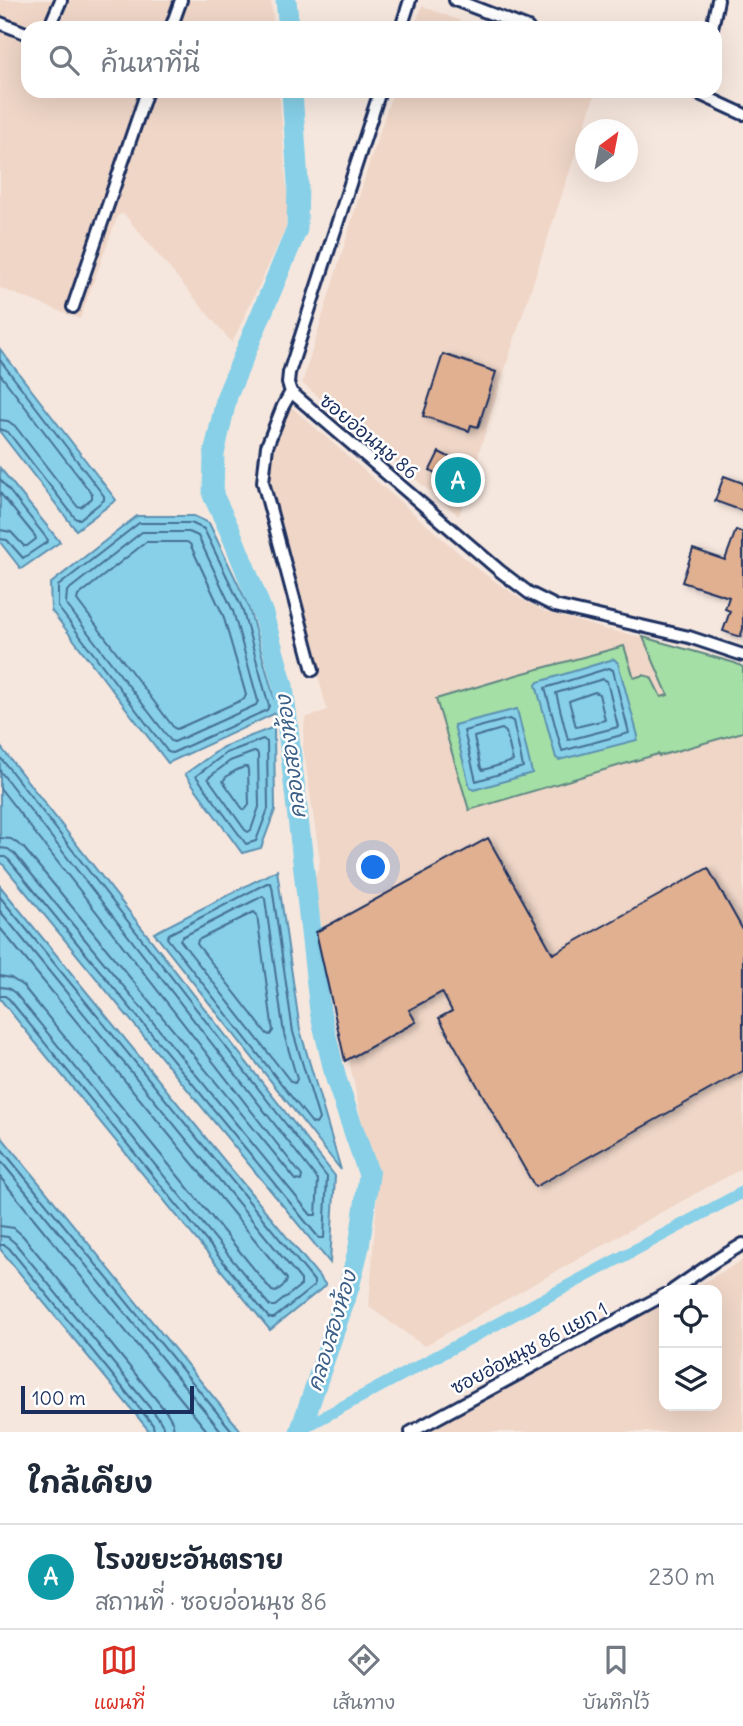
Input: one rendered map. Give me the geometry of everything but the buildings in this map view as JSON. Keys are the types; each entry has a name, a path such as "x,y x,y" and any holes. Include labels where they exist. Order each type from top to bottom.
{"street":[{"path":"52,21 61,0"},
{"path":"174,21 181,0"},
{"path":"403,21 410,0"},
{"path":"455,0 510,21"},
{"path":"714,21 719,0"},
{"path":"0,23 21,31"},
{"path":"73,307 145,98"},
{"name":"ซอยอ่อนนุช 86","path":"378,98 289,373 291,392 529,593 564,608 689,637 743,655"},
{"path":"709,98 743,114"},
{"path":"291,392 267,446 263,482 313,670"},
{"path":"680,1285 743,1244"},
{"name":"ซอยอ่อนนุช 86 แยก 1","path":"411,1432 659,1298"}],"shaded area":[{"path":"0,0 271,0 273,21 21,21 21,98 280,98 288,204 286,228 232,343 124,214 118,215 80,319 0,288"},
{"path":"422,6 461,21 417,21"},
{"path":"391,98 594,98 587,119 575,119 575,155 459,516 302,383"},
{"path":"289,405 475,567 519,598 546,612 643,637 669,695 643,704 659,756 743,732 743,1168 424,1346 369,1307 377,1196 313,884 320,861 303,746 305,718 327,710 268,484 271,455"},
{"path":"743,1260 743,1432 423,1432 659,1305 659,1411 722,1411 722,1285 699,1285"}],"green space":[{"path":"643,637 743,667 743,732 659,756 658,754 469,810 436,699 624,646 634,678 643,675 651,677 661,697 668,695"}],"water":[{"path":"0,349 116,500 76,530 0,432"},
{"path":"0,468 60,542 21,569 0,542"},
{"path":"137,516 194,516 209,523 248,605 278,712 168,763 51,610 50,584"},
{"path":"614,659 618,663 637,740 559,760 556,758 536,685 538,682"},
{"path":"517,709 532,773 474,790 470,788 454,725"},
{"path":"274,727 275,810 261,848 242,853 185,774 223,747"},
{"path":"0,746 335,1176 330,1263 0,861"},
{"path":"277,870 300,1030 341,1170 154,933"},
{"path":"0,886 326,1285 270,1330 0,999"},
{"path":"0,1135 242,1432 150,1432 0,1249"}],"waterway":[{"name":"คลองสองห้อง","path":"286,0 288,21"},
{"name":"คลองสองห้อง","path":"292,98 298,183 297,229 227,396 214,454 213,495 263,614 283,686 320,1011 336,1079 369,1175 359,1247 349,1287 300,1432"},
{"path":"301,1429 743,1192"}],"place":[{"name":"โรงขยะอันตราย","path":"458,480"}]}
